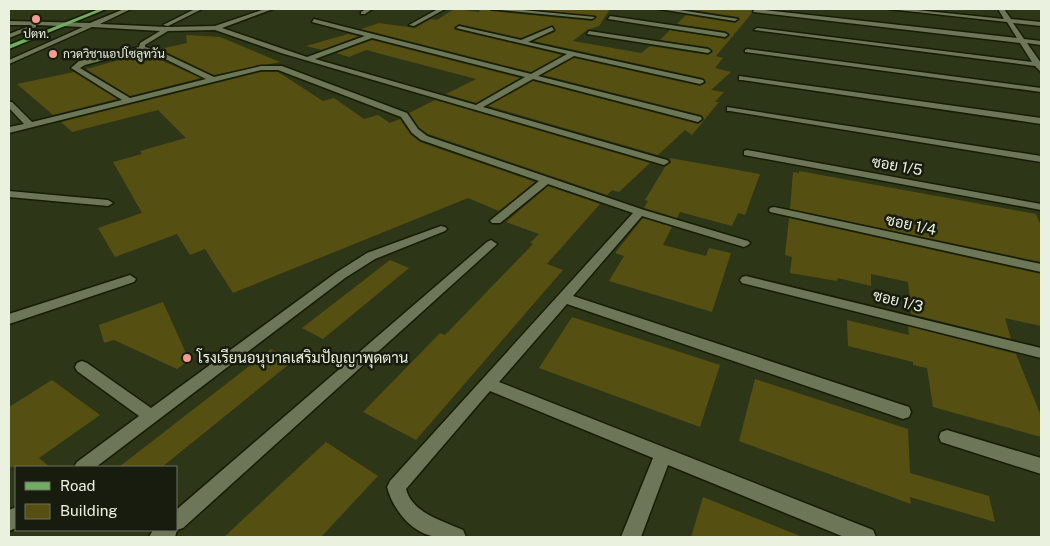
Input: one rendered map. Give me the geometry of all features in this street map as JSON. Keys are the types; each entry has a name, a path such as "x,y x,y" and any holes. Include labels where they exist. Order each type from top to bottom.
{"main road":[{"path":"9,47 103,9"}],"street":[{"path":"9,62 128,9"},
{"path":"142,48 142,44 198,9"},
{"path":"9,23 96,23 216,28 270,9"},
{"path":"363,13 369,9"},
{"path":"412,26 442,9"},
{"path":"494,9 592,17"},
{"path":"662,9 735,19"},
{"path":"648,30 673,9"},
{"path":"892,9 1041,24"},
{"path":"1001,9 1040,67"},
{"path":"755,11 1041,43"},
{"path":"610,18 725,35"},
{"path":"314,21 698,119"},
{"path":"9,38 44,23"},
{"path":"68,23 89,26 169,26"},
{"path":"155,51 158,42 188,28"},
{"path":"216,28 251,42 664,162"},
{"path":"459,28 700,82"},
{"path":"522,42 552,29"},
{"path":"757,30 1040,67"},
{"path":"589,33 708,52"},
{"path":"626,49 642,35"},
{"path":"308,59 370,36"},
{"path":"9,38 26,40"},
{"path":"130,101 75,68 82,64 142,48 155,51 213,80"},
{"path":"746,51 1041,90"},
{"path":"478,107 574,54"},
{"path":"9,130 261,68 280,68 404,115 415,131 424,138 640,212 744,242"},
{"path":"742,78 1041,121"},
{"path":"9,104 30,125"},
{"path":"730,109 1041,159"},
{"name":"ซอย 1/5","path":"747,153 1041,208"},
{"path":"496,221 546,180"},
{"path":"9,194 108,203"},
{"name":"ซอย 1/4","path":"774,210 1041,268"},
{"path":"456,537 407,512 398,500 396,487 640,212"},
{"path":"84,466 340,275 371,256 440,229"},
{"path":"178,520 490,244"},
{"path":"9,319 130,279"},
{"name":"ซอย 1/3","path":"746,280 1041,353"},
{"path":"564,298 902,412"},
{"path":"82,367 152,417"},
{"path":"488,384 866,537"},
{"path":"947,437 1041,466"},
{"path":"632,537 662,454"}],"building":[{"path":"454,9 479,12 480,9 489,9 491,11 592,21 596,16 529,9 610,9 599,26 587,30 573,41 641,53 650,46 708,55 713,52 708,47 660,40 670,30 726,39 730,34 725,31 677,24 686,15 735,23 740,19 738,17 692,10 694,9 753,9 752,13 716,56 723,58 715,68 731,72 711,90 724,92 715,102 719,102 692,135 685,130 658,155 488,106 533,81 698,124 704,119 701,115 543,75 574,58 700,86 706,83 703,78 534,41 555,32 553,25 521,38 459,24 454,28 562,55 531,72 361,29 379,23 415,28 431,19 437,20"},
{"path":"348,34 359,36 322,50 306,46"},
{"path":"186,35 220,37 280,62 214,75 160,49 187,43"},
{"path":"372,40 520,78 476,103 446,94 476,79 366,50 349,57 336,53"},
{"path":"145,53 201,78 130,96 86,69"},
{"path":"74,72 117,99 53,115 17,84"},
{"path":"261,72 278,72 323,101 334,98 364,119 378,115 390,123 400,119 410,134 420,142 535,182 499,211 468,198 233,293 205,249 190,255 177,234 115,257 98,228 142,213 113,162 142,154 140,151 186,138 158,110 72,132 61,122"},
{"path":"435,100 650,163 619,192 612,190 607,195 428,134 419,128 409,113"},
{"path":"670,158 760,174 745,215 738,213 732,226 680,212 677,218 644,208 648,201 645,200 665,167 671,162"},
{"path":"799,171 1036,214 1041,226 1041,262 790,209 793,172 799,173"},
{"path":"548,186 600,204 547,264 563,270 416,440 363,412 440,333 445,335 533,244 530,243 539,234 506,222"},
{"path":"643,218 672,227 663,245 706,256 709,248 731,253 712,312 609,281 624,256 615,253"},
{"path":"789,218 1041,274 1041,326 1005,318 1011,339 911,314 908,282 871,274 871,286 838,278 837,281 790,273 792,257 785,255"},
{"path":"390,260 409,268 323,339 302,328"},
{"path":"163,302 189,360 177,369 114,340 104,343 99,325"},
{"path":"572,317 720,365 700,427 539,368"},
{"path":"847,320 909,335 908,326 1016,354 1041,416 1041,437 933,407 927,368 913,365 913,362 848,346"},
{"path":"271,349 293,361 163,466 120,466"},
{"path":"755,379 908,429 910,473 989,496 995,522 910,497 911,504 739,441"},
{"path":"52,380 100,415 39,458 49,466 9,467 9,407"},
{"path":"326,442 378,476 321,537 224,537"},
{"path":"703,497 800,536 800,537 691,537"}],"place":[{"name":"ปตท.","path":"36,19"},
{"name":"กวดวิชาแอปโซลูทวัน","path":"53,54"},
{"name":"โรงเรียนอนุบาลเสริมปัญญาพุดตาน","path":"187,358"}]}
